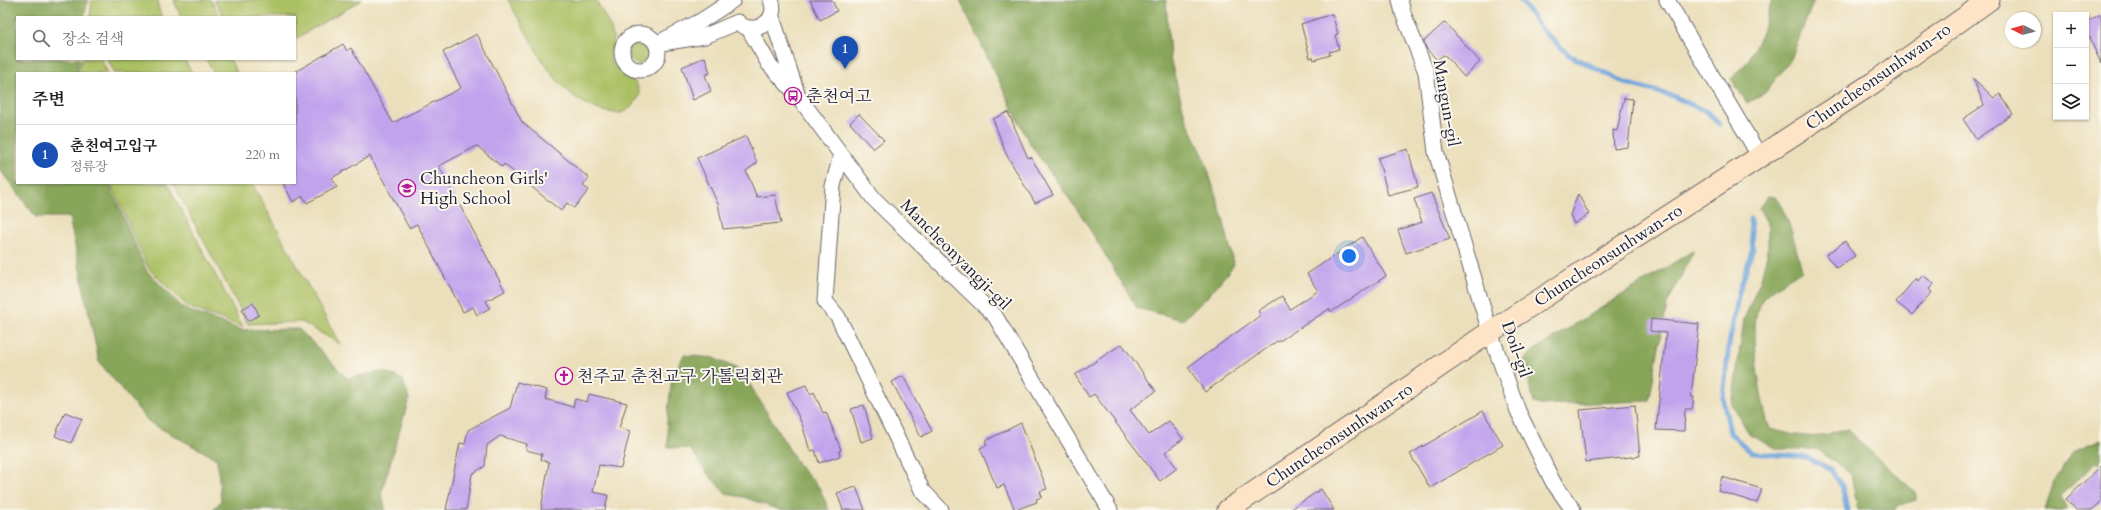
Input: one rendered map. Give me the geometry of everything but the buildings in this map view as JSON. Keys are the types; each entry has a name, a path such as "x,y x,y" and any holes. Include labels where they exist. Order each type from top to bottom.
{"street":[{"path":"734,0 732,11 769,64 798,96"},
{"path":"734,0 701,21 656,44 705,36 743,25 762,27 772,16"},
{"path":"771,0 773,10 772,16 798,96"},
{"name":"Mangun-gil","path":"1400,0 1403,13 1426,72 1436,152 1448,191"},
{"path":"1667,0 1760,156"},
{"name":"Chuncheonsunhwan-ro","path":"1228,510 1490,332 1873,83 1989,0"},
{"name":"Mancheonyangji-gil","path":"798,96 874,199 995,316 1110,510"},
{"path":"841,155 833,186 825,301 838,317 922,490 941,510"},
{"name":"Doil-gil","path":"1448,191 1490,332 1518,411 1553,482 1573,510"}],"green space":[{"path":"0,0 88,0 84,16 16,16 16,60 79,60 77,72 16,72 16,184 109,184 146,270 184,309 242,330 299,329 347,378 383,371 403,380 409,399 381,494 386,510 212,510 221,501 217,459 149,422 99,362 69,217 36,217 0,170"},
{"path":"92,0 158,0 158,7 162,16 90,16"},
{"path":"174,0 211,0 219,16 181,16"},
{"path":"214,0 362,0 296,38 296,16 223,16"},
{"path":"508,0 596,0 611,28 613,38 610,60 625,77 636,83 640,93 633,105 623,112 614,113 594,108 577,99 562,86 549,70"},
{"path":"960,0 1166,0 1170,58 1185,116 1203,155 1223,218 1234,265 1208,296 1183,320 1137,308 1083,218 1028,141"},
{"path":"1772,0 1814,0 1791,59 1765,93 1747,103 1731,79 1748,61 1761,35"},
{"path":"639,42 647,45 650,53 647,61 639,64 631,61 628,53 631,45"},
{"path":"81,60 102,60 108,72 79,72"},
{"path":"108,60 185,60 191,72 114,72"},
{"path":"207,60 230,60 236,72 213,72"},
{"path":"111,184 168,184 243,327 188,307 148,268"},
{"path":"174,184 253,184 340,344 302,322 248,324"},
{"path":"1767,196 1775,197 1785,213 1792,232 1802,270 1770,292 1762,300 1757,310 1755,343 1759,383 1766,418 1770,429 1795,435 1808,436 1821,436 1840,430 1849,430 1863,445 1916,493 1916,500 1897,506 1895,510 1858,510 1851,474 1817,449 1778,449 1750,435 1732,405 1744,319 1761,279 1768,250 1768,225 1759,208"},
{"path":"1694,250 1667,304 1649,401 1540,405 1534,403 1523,361 1534,350"},
{"path":"684,355 713,358 741,370 800,467 819,487 829,510 780,510 743,497 726,494 706,472 690,449 668,447 667,422 672,376"},
{"path":"2101,440 2101,463 2096,462 2061,496 2067,510 2045,510 2055,479 2072,452"}],"waterway":[{"path":"1521,0 1540,28 1569,55 1625,83 1673,96 1707,112 1719,124"},
{"path":"1750,219 1753,248 1739,292 1729,345 1723,398 1730,433 1752,453 1806,457 1830,469 1842,486 1847,510"}],"place":[{"name":"춘천여고입구","path":"845,69"},
{"name":"춘천여고","path":"793,96"},
{"name":"Chuncheon Girls' High School","path":"407,188"},
{"name":"천주교 춘천교구 가톨릭회관","path":"564,376"}]}
